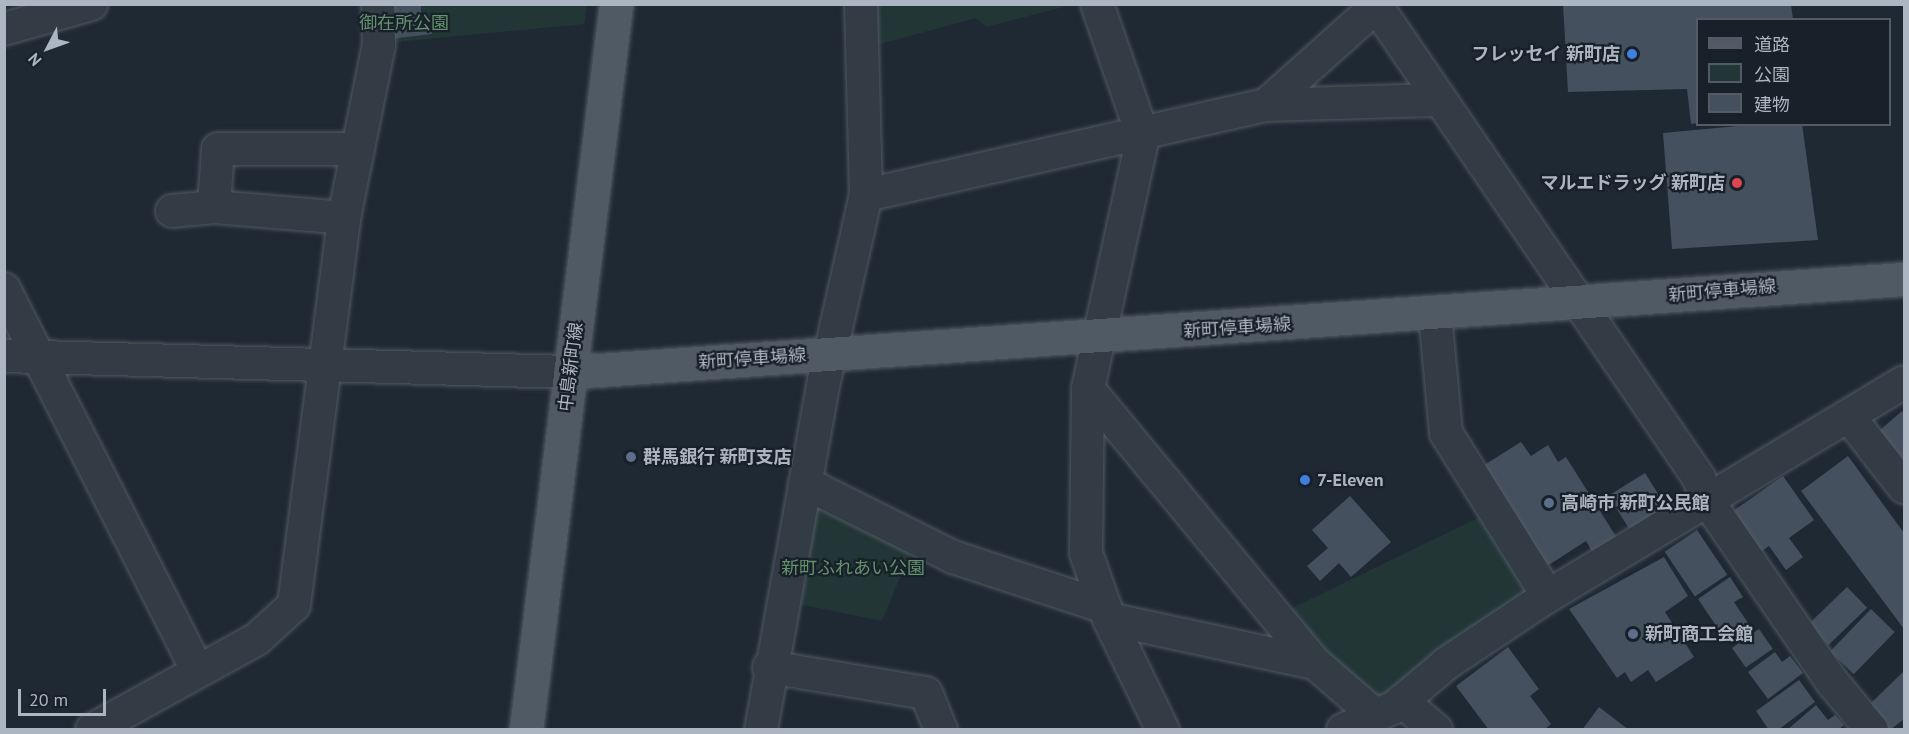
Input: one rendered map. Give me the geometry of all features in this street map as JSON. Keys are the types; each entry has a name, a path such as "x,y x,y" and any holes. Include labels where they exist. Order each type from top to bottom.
{"main road":[{"name":"中島新町線","path":"526,729 616,4"},
{"name":"新町停車場線","path":"570,372 1103,338 1905,279"}],"street":[{"path":"4,29 92,4"},
{"path":"92,729 257,639 294,604 344,218 379,45 378,4"},
{"path":"761,729 769,667 830,354 866,195 861,4"},
{"path":"1097,4 1143,136 1103,338 1088,389 1086,553 1107,613 1162,729"},
{"path":"1266,105 1377,5 1437,100 1580,303 1699,478 1707,500 1838,690 1872,729"},
{"path":"866,195 1143,136 1266,105 1437,100"},
{"path":"214,207 218,150 358,149"},
{"path":"172,211 214,207 344,218"},
{"path":"4,289 197,670"},
{"path":"1435,314 1446,433 1548,596"},
{"path":"4,356 326,368 570,372"},
{"path":"1343,729 1389,708 1447,663 1548,596 1707,500 1850,418 1905,382"},
{"path":"1088,389 1315,663"},
{"path":"1850,418 1905,487"},
{"path":"805,483 953,557 1107,613 1315,663 1389,708 1436,729"},
{"path":"769,667 926,693 941,729"}],"green space":[{"name":"御在所公園","path":"384,5 587,5 584,24 386,43"},
{"path":"875,5 1071,5 986,27 976,18 873,46"},
{"name":"新町ふれあい公園","path":"823,502 914,544 882,621 798,604 812,509"},
{"path":"1484,515 1533,590 1381,702 1349,678 1286,611"}],"building":[{"path":"389,4 421,4 421,22 432,22 432,34 390,39"},
{"name":"フレッセイ 新町店","path":"1563,4 1791,4 1793,18 1696,18 1696,123 1691,124 1687,89 1568,92"},
{"path":"1738,126 1802,126 1818,240 1672,249 1663,133"},
{"path":"1902,411 1904,414 1904,461 1879,431"},
{"name":"高崎市 新町公民館","path":"1521,442 1531,456 1548,445 1558,462 1566,457 1617,538 1593,553 1586,541 1544,568 1481,467"},
{"path":"1848,456 1904,533 1904,629 1801,491"},
{"path":"1645,473 1668,510 1632,533 1609,496"},
{"path":"1783,476 1814,520 1789,538 1803,557 1786,570 1769,546 1762,551 1733,511"},
{"path":"1350,496 1391,542 1351,577 1339,563 1320,581 1307,566 1328,548 1312,530"},
{"path":"1697,530 1727,575 1695,597 1665,552"},
{"name":"新町商工会館","path":"1664,557 1688,596 1665,612 1694,657 1656,682 1648,670 1631,682 1625,672 1617,678 1569,609"},
{"path":"1730,577 1743,597 1734,602 1748,623 1725,639 1698,599"},
{"path":"1847,587 1867,608 1828,645 1808,625"},
{"path":"1871,609 1895,632 1854,674 1830,651"},
{"path":"1759,629 1773,649 1746,668 1732,648"},
{"path":"1508,647 1539,689 1530,696 1551,724 1544,730 1489,730 1456,686"},
{"path":"1775,652 1782,662 1790,656 1803,673 1768,699 1748,672"},
{"path":"1903,672 1904,719 1890,730 1868,706"},
{"path":"1799,680 1815,702 1778,730 1769,730 1756,711"},
{"path":"1816,705 1828,720 1835,715 1844,725 1838,730 1787,730"},
{"path":"1599,707 1629,730 1582,730"}],"place":[{"name":"フレッセイ 新町店","path":"1632,54"},
{"name":"マルエドラッグ 新町店","path":"1737,183"},
{"name":"群馬銀行 新町支店","path":"631,457"},
{"name":"7-Eleven","path":"1305,480"},
{"name":"高崎市 新町公民館","path":"1549,503"},
{"name":"新町商工会館","path":"1633,634"}]}
